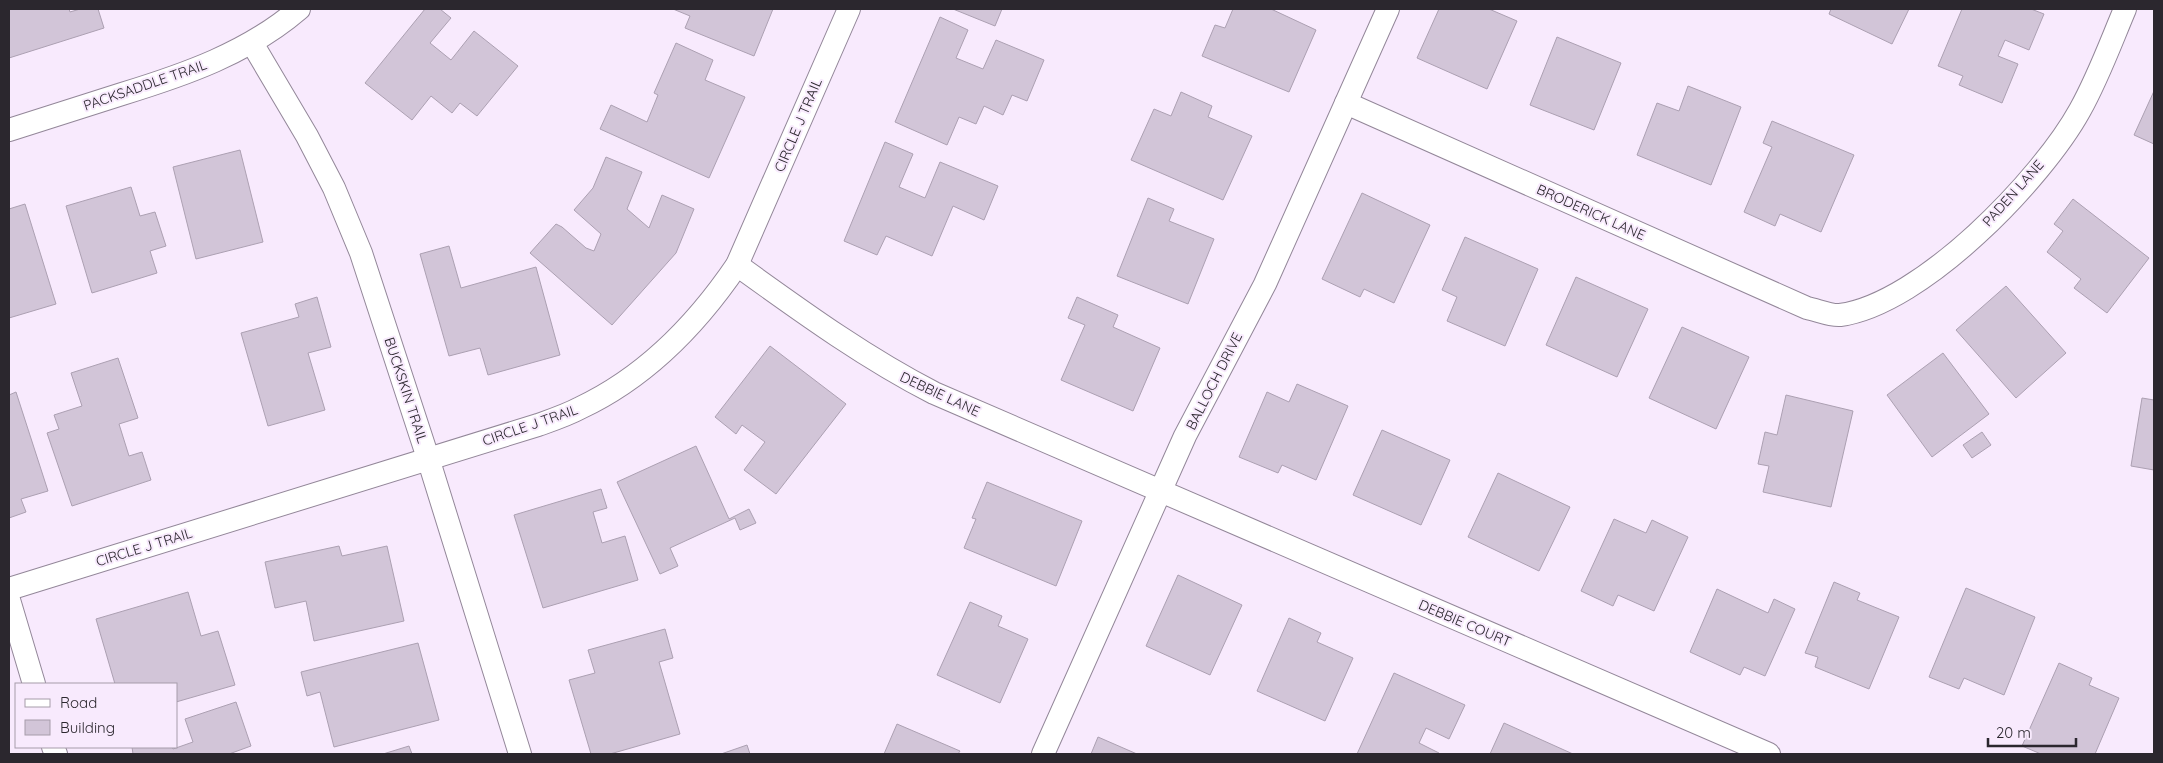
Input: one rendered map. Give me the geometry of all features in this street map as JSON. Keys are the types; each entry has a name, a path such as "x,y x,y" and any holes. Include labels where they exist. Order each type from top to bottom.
{"street":[{"name":"PACKSADDLE TRAIL","path":"9,130 173,78 252,43 299,9"},
{"name":"CIRCLE J TRAIL","path":"9,589 538,425 581,408 622,383 662,354 690,327 714,298 737,265 849,9"},
{"name":"BALLOCH DRIVE","path":"1044,754 1185,436 1265,284 1388,9"},
{"name":"PADEN LANE","path":"1839,315 1876,306 1908,288 1947,261 2019,190 2052,150 2080,110 2125,9"},
{"name":"BUCKSKIN TRAIL","path":"252,43 307,136 334,188 361,253 428,458 520,754"},
{"name":"BRODERICK LANE","path":"1346,103 1807,308 1839,315"},
{"name":"DEBBIE LANE","path":"737,265 893,372 934,393 1161,491"},
{"name":"DEBBIE COURT","path":"1161,491 1768,754"},
{"path":"9,600 34,683"}],"building":[{"path":"9,9 69,9 70,12 80,9 98,9 104,28 9,58"},
{"path":"425,9 440,9 451,18 430,43 451,60 474,31 518,66 477,116 460,103 452,113 431,96 412,120 365,83"},
{"path":"673,9 773,9 754,56 685,28 690,16"},
{"path":"953,9 1002,9 995,26"},
{"path":"1233,9 1271,9 1316,30 1289,92 1202,56 1215,25 1225,28"},
{"path":"1439,9 1489,9 1517,21 1487,89 1417,58"},
{"path":"1831,9 1909,9 1892,44 1829,14"},
{"path":"1962,9 2031,9 2044,14 2029,50 2005,40 1998,56 2018,64 2002,103 1959,85 1963,76 1938,66"},
{"path":"940,17 968,30 956,58 983,69 996,40 1044,60 1027,101 1012,95 1003,115 984,106 976,124 959,117 947,145 895,122"},
{"path":"1557,37 1621,63 1594,130 1530,105"},
{"path":"676,43 713,60 705,80 745,97 709,178 600,129 611,105 647,122 658,95 654,93"},
{"path":"1688,86 1741,107 1711,185 1637,155 1657,103 1679,111"},
{"path":"2154,91 2154,144 2134,135"},
{"path":"1181,92 1212,106 1208,117 1252,136 1223,200 1131,160 1154,109 1171,116"},
{"path":"1772,121 1854,155 1821,232 1780,214 1775,226 1744,212 1772,147 1763,143"},
{"path":"885,142 913,154 899,187 925,198 940,162 998,186 984,220 953,206 932,256 886,236 877,255 844,241"},
{"path":"240,150 263,242 196,259 173,167"},
{"path":"606,157 642,172 627,209 649,228 662,195 694,209 676,253 612,325 530,253 556,224 586,248 594,251 601,234 574,210 593,188"},
{"path":"131,187 140,216 155,212 166,246 150,251 157,273 92,293 66,206"},
{"path":"1362,193 1430,225 1394,303 1364,289 1360,297 1322,279"},
{"path":"1148,198 1174,209 1169,221 1214,239 1188,304 1117,276"},
{"path":"2073,199 2149,258 2107,313 2074,288 2081,279 2047,252 2063,231 2054,224"},
{"path":"25,204 56,304 9,318 9,209"},
{"path":"1465,237 1538,269 1505,346 1447,321 1457,297 1442,290"},
{"path":"449,246 461,288 536,267 560,355 488,375 480,348 449,356 420,254"},
{"path":"1576,277 1648,309 1617,377 1546,345"},
{"path":"2006,286 2066,353 2016,398 1956,330"},
{"path":"317,297 331,347 308,353 325,410 268,426 241,333 299,317 295,304"},
{"path":"1077,297 1118,315 1113,327 1160,348 1133,411 1061,380 1085,325 1068,318"},
{"path":"1682,327 1749,357 1716,429 1649,398"},
{"path":"770,346 846,404 776,494 744,470 765,442 742,425 736,434 715,417"},
{"path":"1943,353 1989,414 1932,457 1887,395"},
{"path":"118,358 138,418 119,424 129,456 142,452 151,480 72,506 47,433 59,429 54,415 82,406 71,373"},
{"path":"1297,384 1348,406 1316,480 1282,465 1278,473 1239,457 1267,392 1289,402"},
{"path":"16,392 48,491 21,499 26,512 9,518 9,395"},
{"path":"1786,395 1853,411 1831,507 1763,492 1769,466 1758,464 1765,432 1777,435"},
{"path":"2142,398 2154,400 2154,470 2131,466"},
{"path":"1382,430 1450,460 1421,525 1353,495"},
{"path":"1982,432 1991,445 1972,458 1963,445"},
{"path":"696,446 729,519 749,509 756,523 740,530 735,518 670,548 678,566 660,574 617,482"},
{"path":"1498,473 1570,507 1539,571 1468,537"},
{"path":"987,482 1082,521 1056,586 964,548 976,519 972,518"},
{"path":"601,489 607,508 593,512 602,543 625,536 638,580 543,608 514,515"},
{"path":"1614,519 1646,533 1652,520 1688,537 1654,611 1618,595 1613,606 1581,591"},
{"path":"339,546 342,556 387,546 404,621 314,641 306,601 275,608 265,562"},
{"path":"1178,575 1242,605 1210,675 1146,646"},
{"path":"1834,582 1860,593 1857,600 1899,617 1869,689 1815,667 1818,657 1805,653"},
{"path":"1966,588 2035,617 2004,695 1964,678 1959,689 1929,677"},
{"path":"1717,589 1768,613 1774,599 1795,609 1765,676 1744,667 1740,675 1690,652"},
{"path":"188,592 201,636 218,631 235,685 178,701 178,683 115,683 96,619"},
{"path":"970,602 1002,616 998,626 1028,639 1000,703 937,675"},
{"path":"1289,618 1321,633 1317,642 1353,658 1325,721 1257,691"},
{"path":"665,629 673,658 659,662 680,734 610,754 591,754 569,680 595,673 588,650"},
{"path":"418,643 439,720 334,747 320,692 307,696 301,672"},
{"path":"2059,663 2092,678 2089,685 2119,698 2095,754 2041,754 2022,746"},
{"path":"1394,673 1465,705 1449,739 1426,728 1419,743 1439,754 1357,754"},
{"path":"236,702 251,746 229,754 133,754 132,748 173,749 193,742 185,719"},
{"path":"1504,723 1573,754 1490,754"},
{"path":"897,724 960,751 958,754 884,754"},
{"path":"1098,737 1137,754 1091,754"},
{"path":"747,745 750,754 721,754"},
{"path":"409,746 412,754 383,754"}]}
